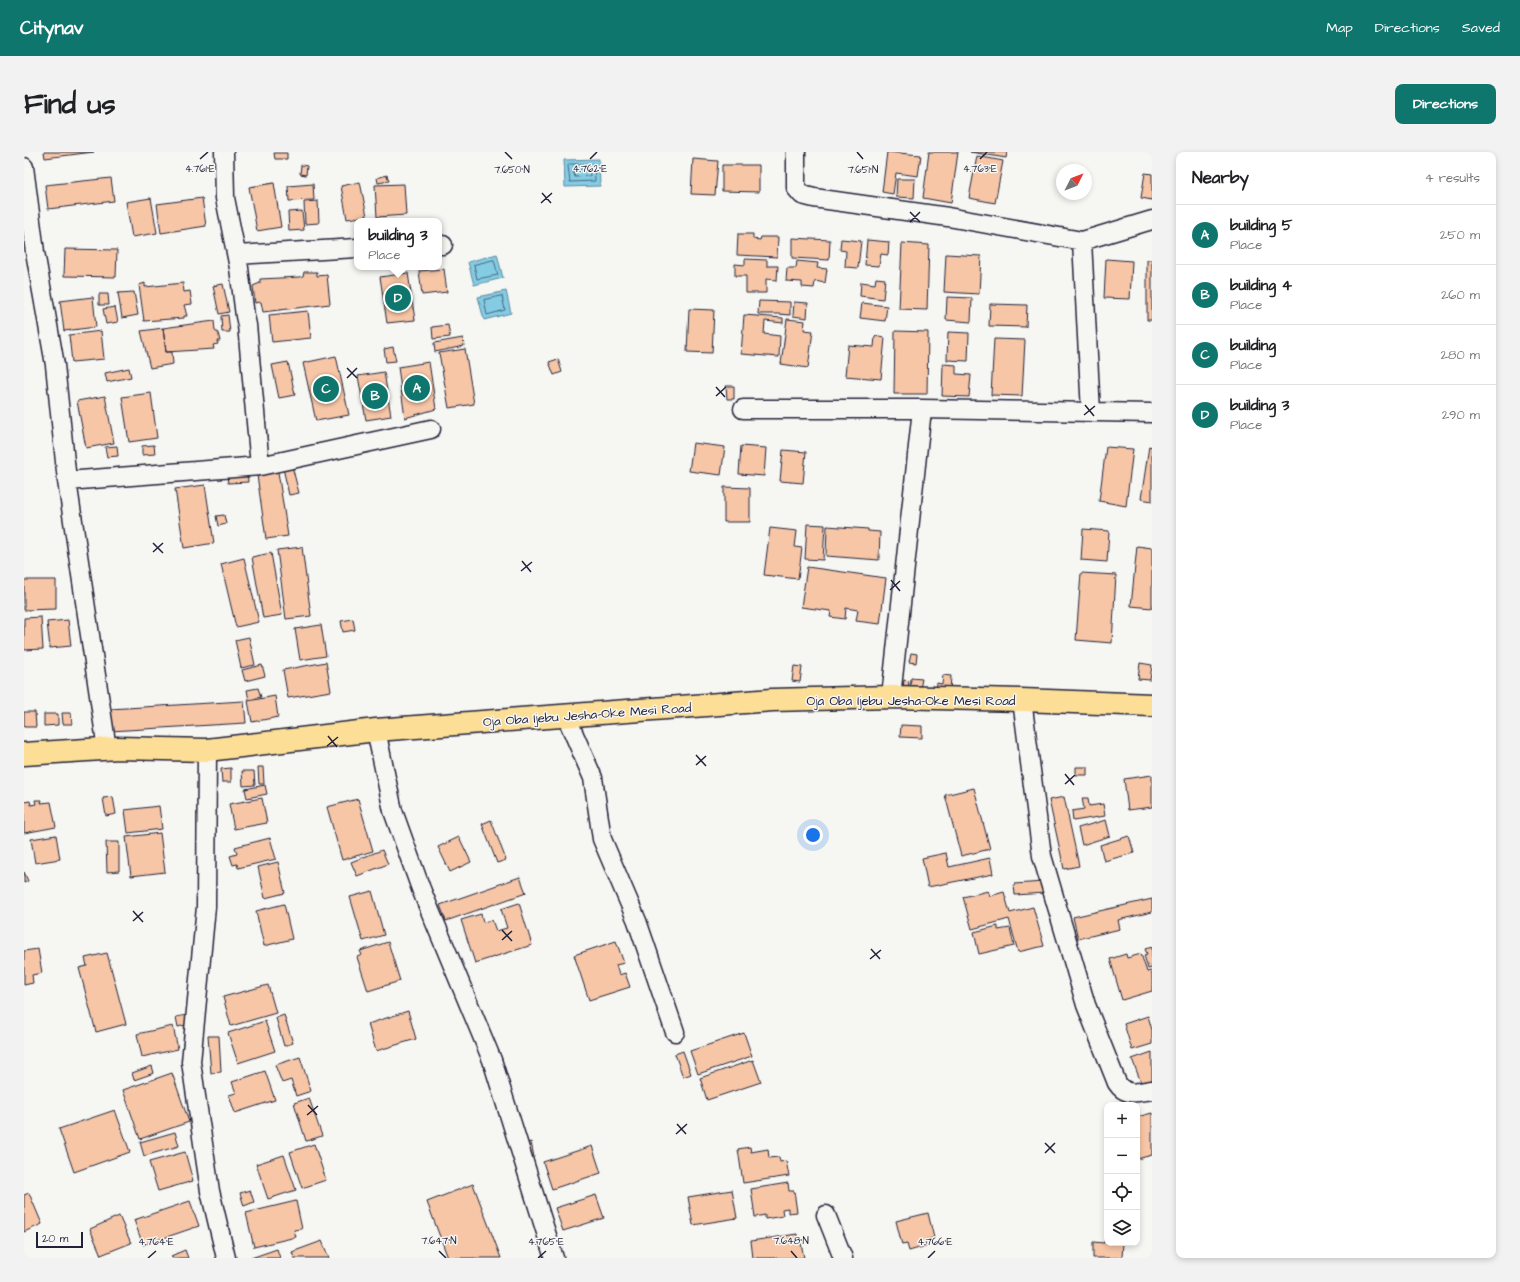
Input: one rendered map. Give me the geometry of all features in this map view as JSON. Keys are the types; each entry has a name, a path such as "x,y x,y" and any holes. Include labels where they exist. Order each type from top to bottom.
{"main road":[{"name":"Oja Oba Ijebu Jesha-Oke Mesi Road","path":"24,754 107,749 207,750 376,730 772,700 891,697 1152,705"}],"street":[{"path":"224,152 225,198 237,255 247,325 260,466"},
{"path":"796,152 796,188 802,195 814,198 948,217 1082,241 1152,220"},
{"path":"24,167 29,253 56,365 67,481 107,749"},
{"path":"1082,241 1091,412"},
{"path":"237,255 354,248"},
{"path":"743,409 922,409 1152,413"},
{"path":"891,697 922,409"},
{"path":"67,481 260,466 431,429"},
{"path":"1022,700 1042,856 1086,1005 1096,1033 1121,1090 1128,1093 1152,1090"},
{"path":"566,716 593,778 602,839 637,921 675,1032"},
{"path":"376,730 393,811 422,889 492,1060 554,1258"},
{"path":"207,750 206,907 191,1062 210,1192 226,1258"},
{"path":"826,1215 843,1258"}],"water":[{"path":"599,159 600,186 565,187 564,160"},
{"path":"497,254 503,278 474,285 468,262"},
{"path":"506,291 511,313 484,320 478,297"}],"building":[{"path":"44,152 94,152 45,158"},
{"path":"887,152 921,155 918,176 896,173 893,194 882,192"},
{"path":"929,152 958,152 951,203 923,198"},
{"path":"970,152 1007,152 1006,158"},
{"path":"274,153 287,153 287,159 275,159"},
{"path":"977,156 1003,161 995,203 969,198"},
{"path":"693,159 718,161 715,195 691,194"},
{"path":"301,165 307,166 306,175 300,174"},
{"path":"722,165 759,165 759,192 722,191"},
{"path":"1145,173 1152,174 1152,200 1141,198"},
{"path":"387,175 389,181 378,183 377,178"},
{"path":"111,178 114,201 48,209 45,185"},
{"path":"897,179 915,179 914,198 896,197"},
{"path":"360,182 367,216 347,219 341,186"},
{"path":"274,183 281,227 257,231 249,187"},
{"path":"313,184 314,200 289,201 288,186"},
{"path":"404,184 406,215 377,217 375,185"},
{"path":"151,198 157,233 132,237 126,202"},
{"path":"202,198 206,226 161,233 157,204"},
{"path":"318,201 319,223 305,224 304,202"},
{"path":"302,211 304,230 289,231 288,212"},
{"path":"738,234 753,234 753,239 760,240 761,237 778,237 777,257 737,255"},
{"path":"792,238 830,240 829,260 792,258"},
{"path":"841,239 861,241 858,268 845,267 846,251 840,250"},
{"path":"867,240 889,242 888,255 881,254 879,266 865,265"},
{"path":"902,243 929,245 927,310 899,309"},
{"path":"65,249 117,250 116,277 64,276"},
{"path":"946,254 981,256 979,294 944,292"},
{"path":"745,259 767,260 767,266 778,266 777,280 766,279 766,293 746,293 746,276 735,276 735,264 745,265"},
{"path":"1106,259 1132,261 1130,299 1104,298"},
{"path":"1147,260 1152,260 1152,320 1147,320"},
{"path":"797,261 818,263 817,268 827,269 825,283 815,281 814,288 802,287 802,282 786,281 787,268 796,268"},
{"path":"444,269 447,292 422,295 419,271"},
{"path":"304,272 317,272 317,276 327,275 330,304 263,312 261,302 255,303 253,286 260,283 260,279 300,277 303,276"},
{"path":"408,273 415,320 387,323 380,277"},
{"path":"876,278 885,279 883,299 860,296 861,282 875,284"},
{"path":"145,283 145,287 183,283 184,292 190,291 192,304 184,305 187,316 184,316 184,318 144,321 139,285"},
{"path":"223,284 229,312 219,314 213,286"},
{"path":"134,292 138,315 122,318 118,293"},
{"path":"99,294 108,294 109,305 99,305"},
{"path":"93,297 96,327 64,331 60,301"},
{"path":"947,297 972,298 971,322 946,320"},
{"path":"759,301 790,302 790,315 758,314"},
{"path":"794,302 808,303 807,318 793,316"},
{"path":"862,303 887,306 885,321 860,318"},
{"path":"990,304 1027,305 1026,327 989,326"},
{"path":"115,307 118,322 106,324 103,309"},
{"path":"689,309 714,310 712,353 687,352"},
{"path":"308,311 311,338 272,342 269,315"},
{"path":"228,315 230,332 222,332 221,316"},
{"path":"744,315 783,318 783,323 765,321 764,334 780,336 779,357 741,354"},
{"path":"787,319 805,321 804,330 813,331 808,368 781,364"},
{"path":"214,321 215,331 218,333 220,341 217,341 218,344 213,345 214,349 166,352 163,328"},
{"path":"448,325 450,337 433,339 432,327"},
{"path":"163,328 166,352 172,352 173,364 150,368 141,331"},
{"path":"101,331 104,359 72,362 69,335"},
{"path":"895,331 928,332 927,394 894,394"},
{"path":"948,332 969,333 968,361 947,360"},
{"path":"875,336 885,338 881,379 845,376 848,345 874,347"},
{"path":"463,338 464,346 435,352 434,343"},
{"path":"994,339 1025,340 1022,396 991,395"},
{"path":"393,347 396,361 386,362 384,349"},
{"path":"465,349 474,404 449,408 439,353"},
{"path":"336,356 349,415 316,421 303,363"},
{"path":"558,359 562,372 554,375 549,362"},
{"path":"288,362 295,395 279,398 272,365"},
{"path":"429,362 436,409 405,418 398,367"},
{"path":"943,364 956,365 956,374 971,375 969,397 942,396"},
{"path":"129,368 131,377 107,382 105,373"},
{"path":"384,372 391,416 366,420 358,376"},
{"path":"726,386 734,386 734,399 727,399"},
{"path":"151,393 157,438 129,442 122,397"},
{"path":"105,396 114,443 86,448 77,401"},
{"path":"693,443 725,447 721,475 689,471"},
{"path":"154,445 155,454 142,455 142,446"},
{"path":"117,446 118,456 107,457 105,447"},
{"path":"741,446 766,448 764,476 739,474"},
{"path":"1149,446 1152,447 1152,501 1141,499"},
{"path":"1106,447 1133,449 1126,506 1099,501"},
{"path":"783,450 806,452 803,483 780,481"},
{"path":"292,466 299,493 289,495 283,468"},
{"path":"247,470 248,482 228,483 226,471"},
{"path":"278,472 288,536 266,539 257,475"},
{"path":"205,485 214,543 184,548 175,489"},
{"path":"724,487 750,488 750,522 724,522"},
{"path":"224,515 226,524 218,526 216,516"},
{"path":"807,524 825,525 823,560 805,559"},
{"path":"827,526 868,529 868,531 880,532 879,560 826,556"},
{"path":"770,528 797,531 795,547 802,548 798,579 764,575"},
{"path":"1083,529 1109,531 1107,562 1081,560"},
{"path":"1137,546 1152,548 1152,608 1131,606"},
{"path":"302,547 311,616 286,619 277,550"},
{"path":"271,553 282,615 263,618 252,557"},
{"path":"244,558 259,622 236,627 221,564"},
{"path":"807,567 886,578 880,624 856,621 858,610 846,608 845,619 830,617 831,611 801,607"},
{"path":"1081,573 1116,575 1112,643 1076,640"},
{"path":"24,580 56,580 56,609 24,610"},
{"path":"41,617 43,649 24,650 24,618"},
{"path":"353,619 355,630 343,632 341,621"},
{"path":"68,620 71,646 50,648 47,622"},
{"path":"321,625 326,656 300,660 295,629"},
{"path":"249,637 255,665 241,668 235,640"},
{"path":"911,653 917,654 916,663 909,662"},
{"path":"326,662 331,691 288,698 283,670"},
{"path":"1140,663 1152,665 1150,680 1138,679"},
{"path":"262,665 265,676 245,681 242,670"},
{"path":"794,666 802,667 800,682 792,681"},
{"path":"943,675 951,676 950,691 936,690 937,683 942,684"},
{"path":"911,678 922,679 920,689 910,688"},
{"path":"904,680 909,681 908,689 903,688"},
{"path":"258,688 261,697 249,700 247,690"},
{"path":"275,696 278,717 252,722 248,701"},
{"path":"244,701 246,723 110,731 109,709"},
{"path":"24,712 35,712 36,727 24,727"},
{"path":"62,713 71,713 72,724 63,724"},
{"path":"44,714 58,714 58,725 44,726"},
{"path":"901,725 922,726 922,738 900,737"},
{"path":"258,767 263,767 264,784 259,784"},
{"path":"1076,767 1087,767 1087,775 1076,775"},
{"path":"231,768 231,782 222,782 221,769"},
{"path":"242,771 254,771 255,785 243,786"},
{"path":"1152,775 1152,807 1128,810 1124,779"},
{"path":"265,785 267,794 247,798 245,789"},
{"path":"974,788 990,849 961,856 945,795"},
{"path":"113,797 116,814 106,816 103,798"},
{"path":"1064,797 1079,866 1064,869 1049,800"},
{"path":"262,798 267,823 234,829 229,804"},
{"path":"1082,798 1088,798 1089,806 1103,804 1105,816 1073,821 1072,811 1084,809"},
{"path":"358,799 373,851 342,860 327,807"},
{"path":"35,800 42,800 41,803 51,802 56,827 24,833 24,802 30,801 31,805 36,804"},
{"path":"159,806 162,829 128,833 125,810"},
{"path":"491,820 506,860 497,863 482,824"},
{"path":"1106,820 1110,836 1082,845 1078,828"},
{"path":"160,833 165,872 131,876 126,837"},
{"path":"56,835 60,859 35,863 31,839"},
{"path":"1129,836 1134,853 1104,861 1100,845"},
{"path":"459,837 471,862 450,872 438,847"},
{"path":"270,838 276,859 238,868 237,864 233,865 230,856 237,854 235,847"},
{"path":"106,842 119,842 119,871 107,872"},
{"path":"382,850 388,864 357,876 351,862"},
{"path":"946,853 949,867 990,858 993,874 928,887 922,858"},
{"path":"278,862 285,893 265,898 258,867"},
{"path":"24,872 28,881 24,883"},
{"path":"520,877 526,893 446,921 440,905"},
{"path":"1044,882 1045,893 1015,895 1014,884"},
{"path":"372,891 384,935 363,941 350,897"},
{"path":"988,891 990,896 1004,892 1010,913 1033,907 1044,946 1018,952 1009,919 972,929 963,897"},
{"path":"1152,899 1152,912 1118,920 1120,929 1078,939 1073,917"},
{"path":"519,903 532,945 475,963 461,920 481,914 483,922 492,920 496,931 507,928 501,909"},
{"path":"284,904 292,939 264,946 256,911"},
{"path":"998,926 998,930 1010,928 1014,946 979,954 974,932"},
{"path":"616,941 624,963 616,965 619,975 625,973 630,987 589,1000 574,955"},
{"path":"388,942 400,981 368,991 357,957 362,955 360,951"},
{"path":"1152,947 1152,968 1148,969 1144,955 1147,954 1145,949"},
{"path":"38,949 42,973 32,975 33,983 24,985 24,951"},
{"path":"107,953 126,1024 96,1032 79,968 87,966 85,958"},
{"path":"1126,954 1127,958 1141,954 1147,972 1151,971 1152,991 1122,1000 1110,959"},
{"path":"268,985 276,1013 231,1026 223,997"},
{"path":"408,1011 416,1039 376,1051 368,1024"},
{"path":"187,1015 189,1024 178,1027 176,1017"},
{"path":"284,1015 293,1043 284,1046 276,1018"},
{"path":"1148,1016 1152,1030 1152,1044 1132,1050 1124,1024"},
{"path":"265,1021 275,1051 238,1063 228,1033"},
{"path":"173,1026 178,1049 142,1057 137,1034"},
{"path":"744,1033 752,1056 698,1074 690,1051"},
{"path":"208,1036 219,1036 221,1072 211,1073"},
{"path":"683,1051 691,1074 683,1077 675,1054"},
{"path":"1152,1052 1152,1081 1142,1085 1132,1059"},
{"path":"300,1057 311,1091 296,1096 291,1080 282,1083 275,1065"},
{"path":"753,1060 761,1082 707,1100 700,1078"},
{"path":"152,1066 154,1073 134,1080 132,1073"},
{"path":"265,1071 275,1100 235,1113 229,1095 236,1093 232,1082"},
{"path":"172,1073 189,1122 140,1139 123,1090"},
{"path":"309,1098 322,1136 306,1141 294,1103"},
{"path":"115,1110 130,1152 74,1172 59,1129"},
{"path":"1152,1113 1152,1155 1140,1158 1140,1138 1140,1116"},
{"path":"175,1132 179,1146 144,1156 140,1142"},
{"path":"531,1142 534,1157 528,1158 525,1144"},
{"path":"314,1144 326,1180 302,1188 290,1152"},
{"path":"592,1146 601,1173 552,1189 543,1162"},
{"path":"750,1147 751,1152 768,1149 769,1158 779,1157 780,1162 786,1161 789,1176 743,1183 738,1149"},
{"path":"185,1152 193,1181 158,1191 149,1162"},
{"path":"284,1155 296,1190 268,1199 256,1164"},
{"path":"788,1183 789,1191 794,1191 797,1212 788,1213 788,1208 782,1209 783,1216 765,1219 765,1215 755,1217 751,1189"},
{"path":"473,1184 501,1258 448,1258 427,1202"},
{"path":"250,1190 254,1202 244,1206 240,1193"},
{"path":"732,1190 737,1218 693,1225 688,1197"},
{"path":"29,1193 42,1224 24,1232 24,1195"},
{"path":"596,1195 604,1218 563,1231 555,1208"},
{"path":"190,1201 199,1226 143,1245 134,1220"},
{"path":"296,1201 302,1229 294,1230 296,1237 254,1247 246,1213"},
{"path":"928,1213 934,1238 925,1240 926,1246 909,1251 907,1244 902,1245 896,1221"},
{"path":"119,1216 131,1243 101,1255 90,1229"},
{"path":"797,1234 798,1244 801,1243 804,1258 753,1258 751,1241"},
{"path":"322,1241 329,1258 294,1258 292,1252"},
{"path":"1093,1242 1104,1243 1104,1246 1123,1246 1122,1258 1093,1258"},
{"path":"277,1249 280,1258 251,1258"},
{"path":"185,1250 188,1258 172,1258 171,1256"}],"place":[{"name":"building 3","path":"398,298"},
{"name":"building 5","path":"417,388"},
{"name":"building","path":"326,389"},
{"name":"building 4","path":"375,396"}]}
